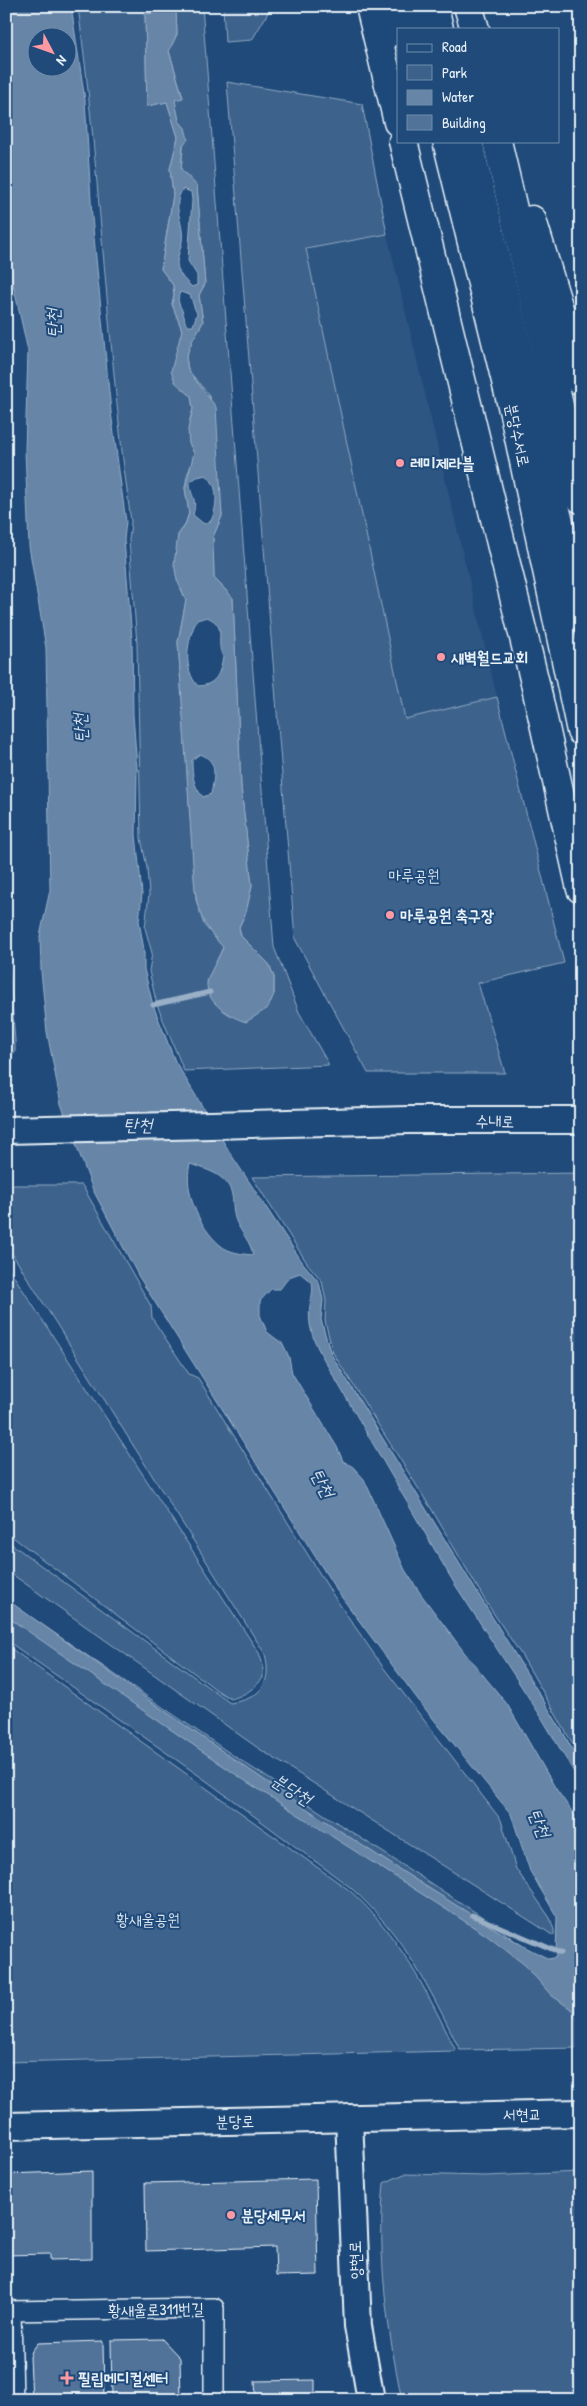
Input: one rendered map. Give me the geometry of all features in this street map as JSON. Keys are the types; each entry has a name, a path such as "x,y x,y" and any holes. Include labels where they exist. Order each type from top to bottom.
{"highway":[{"path":"370,6 397,118"},
{"path":"389,6 397,29"},
{"path":"413,6 419,28"},
{"path":"434,6 440,28"},
{"path":"467,6 470,28"},
{"path":"467,6 475,28"},
{"path":"403,142 533,674 581,889"},
{"name":"분당수서로","path":"447,142 514,414 581,731"},
{"name":"분당수서로","path":"468,142 581,615"},
{"path":"497,142 581,499"},
{"path":"508,142 581,381"}],"main road":[{"name":"수내로","path":"6,1130 409,1120 581,1120"},
{"name":"서현교","path":"463,2114 581,2113"},
{"name":"분당로","path":"6,2126 463,2114"},
{"name":"양현로","path":"349,2118 358,2326 371,2400"}],"street":[{"name":"황새울로311번길","path":"9,2311 214,2308 214,2400"},
{"path":"9,2311 13,2400"}],"shaded area":[{"path":"387,234 497,697 405,719 306,249"}],"green space":[{"path":"78,6 202,6 274,947 299,1012 329,1065 184,1071 157,1005 149,971 152,953 145,928 149,894 147,868 141,838 137,644 129,540 131,522 116,393 86,71","holes":["176,10 177,34 169,51 183,97 174,99 179,121 185,128 181,170 197,186 205,284 199,295 203,322 192,341 186,357 188,370 209,395 222,516 213,537 214,578 233,598 241,787 252,886 246,912 239,927 241,936 269,964 274,977 274,994 207,982 223,947 204,925 196,900 178,642 186,600 182,591 178,535 185,525 189,513 185,488 194,453 189,443 190,419 193,409 191,396 184,389 180,343 182,330 172,304 174,295 173,285 161,269 173,195 170,169 178,137 167,102 147,106 145,14"]},
{"path":"223,6 272,6 252,40 225,42"},
{"name":"마루공원","path":"227,82 362,104 387,234 306,249 405,719 497,697 564,963 478,983 505,1073 368,1073 295,939"},
{"path":"6,923 15,1052 6,1060"},
{"path":"581,1173 581,1758 522,1656 486,1602 432,1510 333,1353 325,1321 326,1301 322,1281 307,1263 252,1177"},
{"path":"6,1185 82,1185 151,1306 152,1318 189,1374 198,1378 333,1595 383,1667 501,1820 516,1869 550,1918 554,1936 258,1748 6,1570 6,1540 230,1703 256,1694 265,1682 267,1665 265,1654 6,1244"},
{"path":"6,1264 259,1653 263,1665 263,1678 245,1693 231,1699 218,1691 6,1532"},
{"path":"6,1600 237,1758 492,1923 532,1954 550,1976 581,2025 581,2048 460,2050 414,1963 386,1924 369,1905 350,1887 208,1782 6,1640"},
{"name":"황새울공원","path":"6,1645 349,1890 383,1925 397,1945 423,1986 456,2051 6,2062"},
{"path":"581,2172 581,2400 402,2400 385,2292 382,2238 384,2183 404,2174 485,2176"}],"water":[{"name":"탄천","path":"8,6 71,6 74,28 28,28 28,78 78,78 78,53 85,100 92,217 111,412 126,522 124,540 132,639 133,715 137,768 136,835 142,894 139,921 144,950 144,969 153,1005 175,1061 232,1156 303,1263 319,1282 323,1300 321,1320 331,1354 564,1734 581,1766 581,1784 540,1715 454,1583 322,1356 315,1342 310,1322 312,1283 300,1273 289,1277 280,1289 271,1289 260,1301 260,1315 267,1332 283,1344 289,1357 292,1373 337,1447 343,1461 353,1467 364,1479 405,1570 464,1652 507,1704 556,1789 581,1824 581,2016 551,1995 525,1965 486,1935 244,1780 6,1616 6,1599 263,1779 394,1866 527,1948 549,1959 556,1957 557,1917 530,1871 511,1814 422,1705 337,1591 139,1277 93,1190 61,1104 47,1032 41,971 40,936 50,890 46,648 29,546 25,451 28,351 13,284 6,218","holes":["190,1164 219,1176 228,1185 232,1195 236,1221 253,1255 236,1253 224,1248 205,1229 199,1219 191,1197 188,1174"]},
{"path":"176,10 177,34 169,51 183,98 175,100 179,121 185,128 188,139 183,145 181,169 197,186 205,284 199,295 203,322 192,341 186,357 188,370 216,407 222,516 213,537 214,578 233,598 241,787 252,886 246,912 239,927 241,936 269,964 274,977 274,994 268,1008 246,1022 226,1013 210,997 208,979 223,947 201,916 194,879 178,642 186,600 177,580 174,564 178,535 185,525 189,513 185,488 194,453 189,443 188,429 193,409 191,396 175,382 171,371 182,330 172,304 174,295 173,285 161,269 173,195 170,169 178,137 167,102 147,106 145,14","holes":["183,189 191,192 188,261 197,275 197,285 192,287 183,278 177,264 182,238 178,209 180,194","180,292 190,295 197,313 193,326 187,326 178,298","206,475 214,485 216,497 211,521 204,524 193,515 195,504 190,482 197,477","207,617 214,621 218,625 223,657 216,678 209,683 198,686 193,679 188,663 189,645 197,620","200,754 206,757 213,765 211,794 203,797 197,789 192,760"]}],"building":[{"path":"92,2171 92,2259 50,2260 50,2254 6,2255 6,2174"},
{"name":"분당세무서","path":"316,2179 318,2275 276,2276 275,2247 146,2251 145,2183"},
{"path":"162,2339 180,2358 181,2400 112,2400 111,2340"},
{"name":"필립메디컬센터","path":"103,2341 104,2400 32,2400 30,2357 38,2343"},
{"path":"315,2380 315,2400 256,2400 255,2381"}],"waterway":[{"path":"153,1005 210,992"},
{"name":"분당천","path":"472,1915 561,1953"}],"place":[{"name":"레미제라블","path":"400,463"},
{"name":"새벽월드교회","path":"441,657"},
{"name":"마루공원 축구장","path":"390,915"},
{"name":"분당세무서","path":"231,2215"},
{"name":"필립메디컬센터","path":"67,2378"}]}
